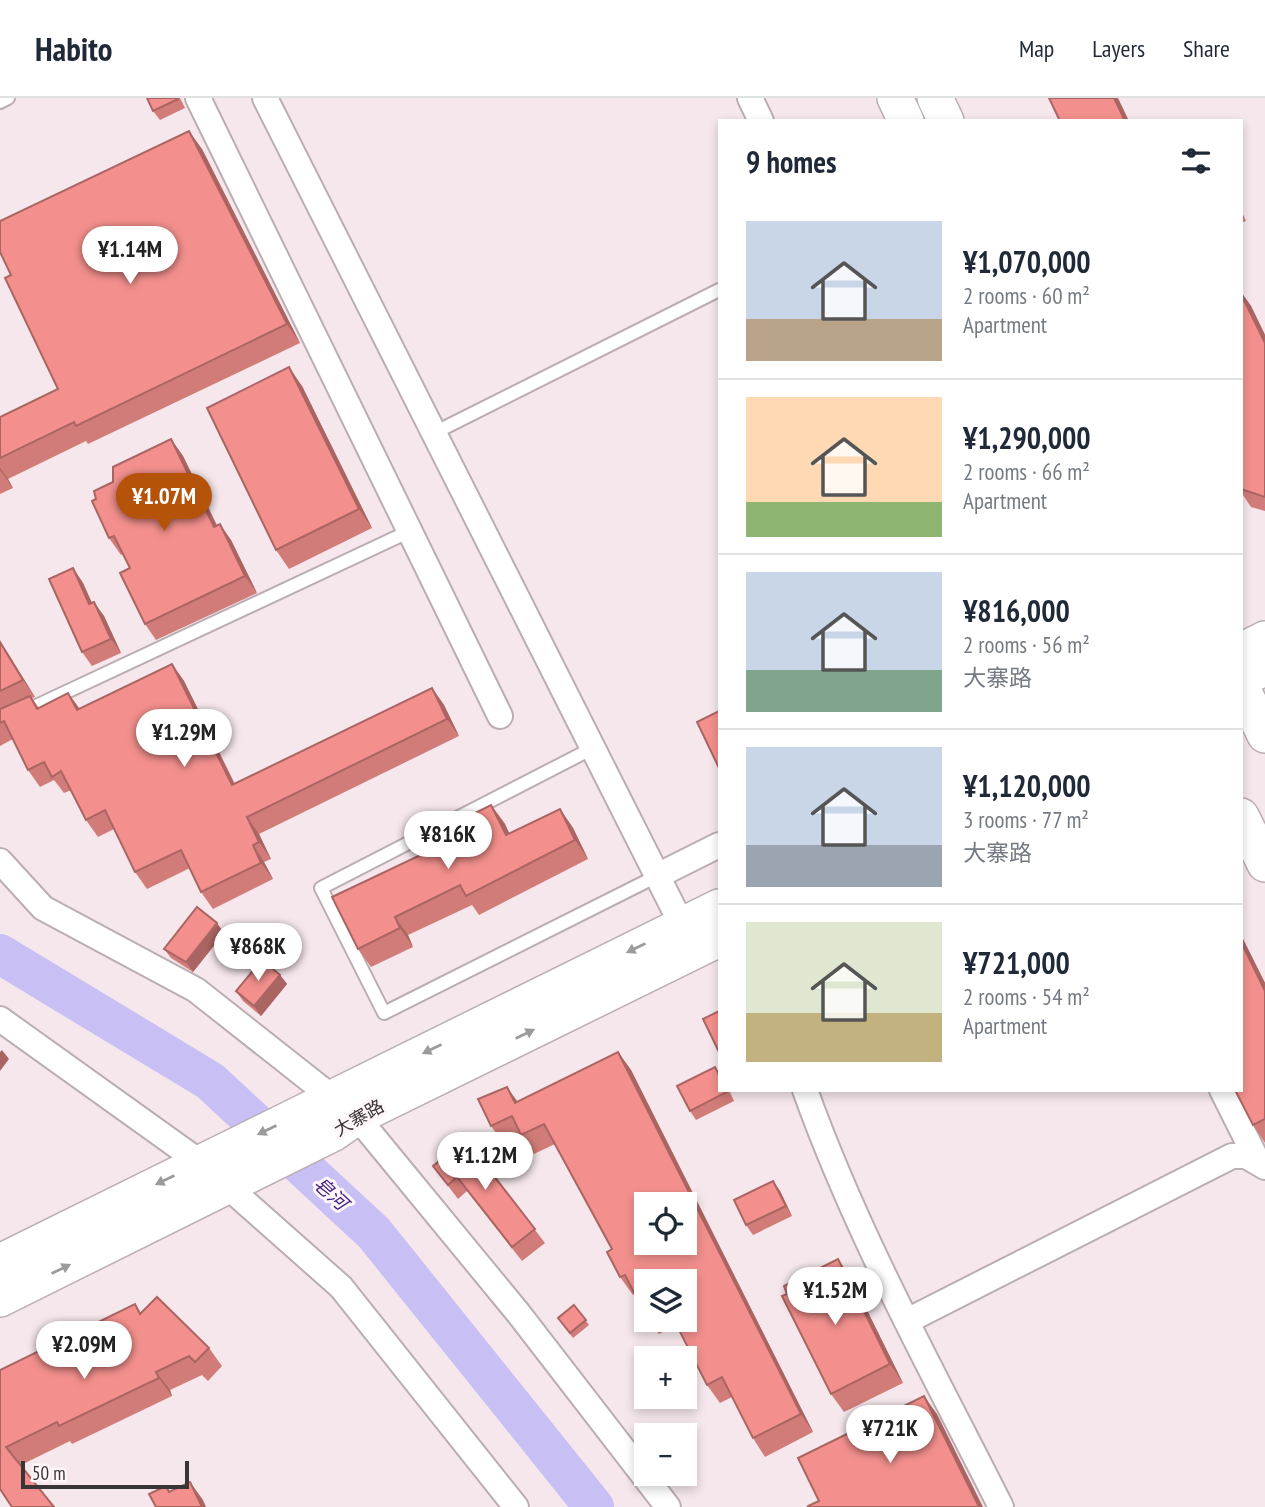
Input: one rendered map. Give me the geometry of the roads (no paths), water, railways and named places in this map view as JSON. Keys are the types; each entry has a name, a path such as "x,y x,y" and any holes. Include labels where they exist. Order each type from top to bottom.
{"main road":[{"path":"895,98 905,119"},
{"path":"934,98 945,119"},
{"path":"1243,650 1265,639"},
{"path":"1243,679 1265,668"},
{"path":"1243,690 1265,735"},
{"path":"1243,820 1265,864"},
{"name":"大寨路","path":"0,1299 259,1170 334,1115 718,907"},
{"name":"大寨路","path":"0,1262 213,1156 334,1115 718,939"}],"street":[{"path":"198,98 500,716"},
{"path":"264,98 682,925"},
{"path":"750,98 760,119"},
{"path":"657,876 718,846"},
{"path":"0,861 43,908 196,990 334,1115 519,1314 668,1507"},
{"path":"0,1019 213,1156 228,1186 341,1287 516,1507"},
{"path":"806,1092 830,1160 1001,1507"},
{"path":"1223,1092 1261,1164"},
{"path":"907,1321 1232,1156 1261,1164"}],"lane":[{"path":"0,102 8,98"},
{"path":"434,433 718,291"},
{"path":"0,723 410,531"},
{"path":"593,748 321,888 333,914 384,1013 657,876"}],"waterway":[{"name":"皂河","path":"0,954 210,1081 374,1233 594,1507"}]}
